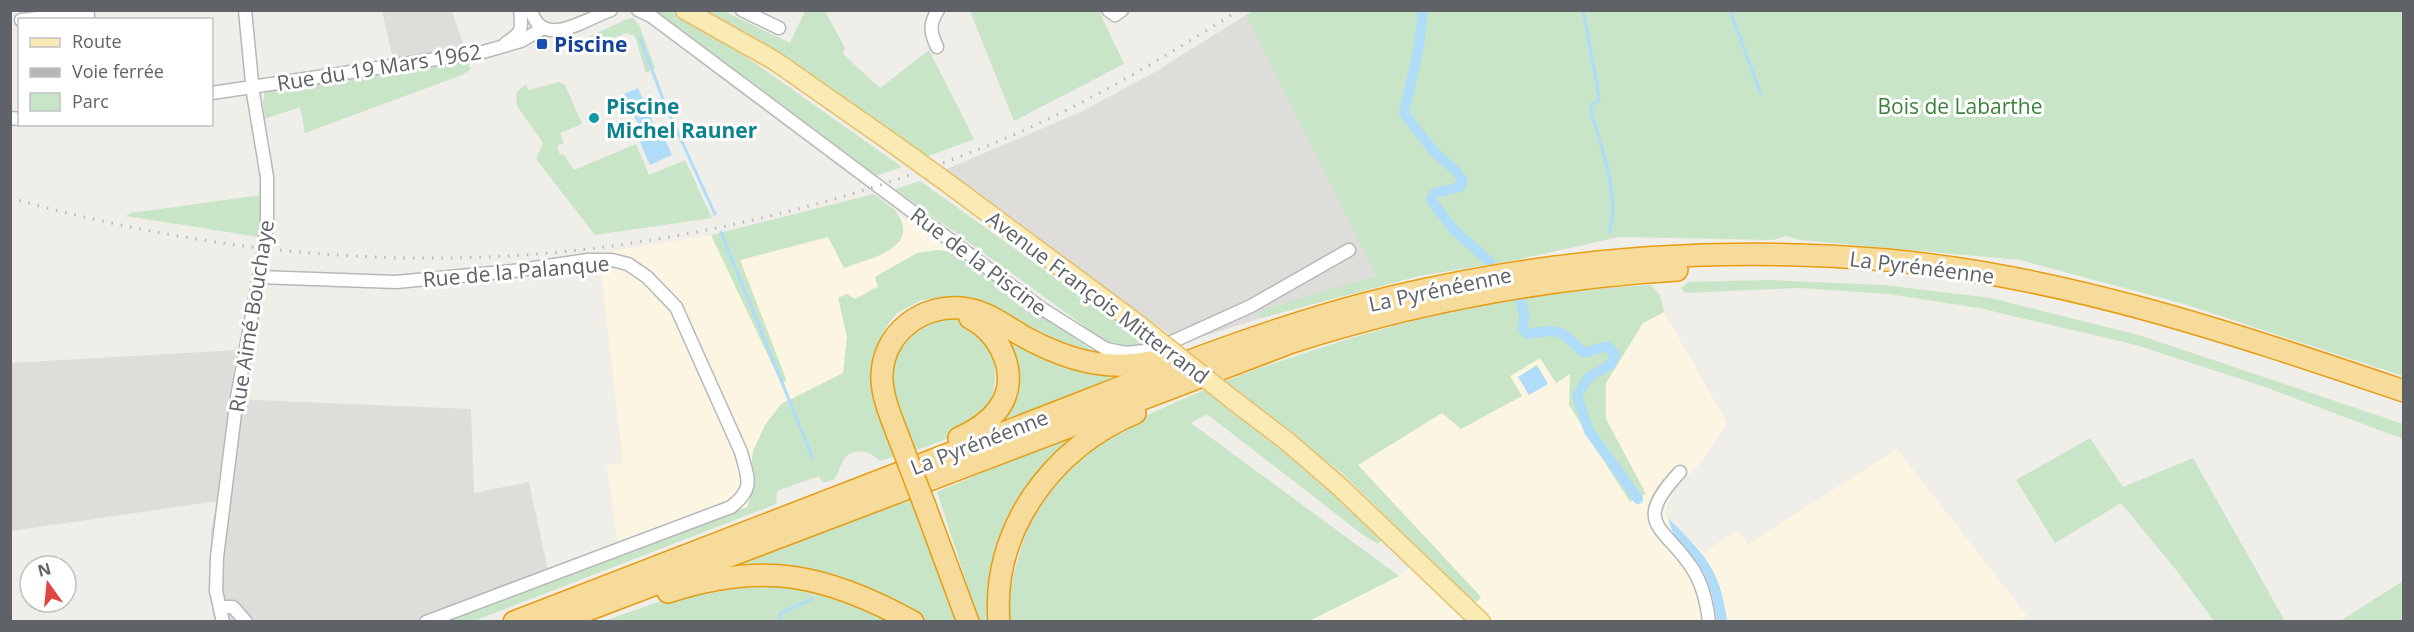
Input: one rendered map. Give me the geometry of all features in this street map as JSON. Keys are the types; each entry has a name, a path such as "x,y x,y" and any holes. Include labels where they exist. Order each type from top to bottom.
{"highway":[{"name":"La Pyrénéenne","path":"514,621 1244,342 1396,296 1550,267 1633,258 1708,254 1796,255 1889,260 1966,270 2103,297 2257,341 2403,391"},
{"name":"La Pyrénéenne","path":"564,618 1223,366 1292,342 1379,316 1497,291 1633,273 1707,268 1796,269 1899,276 1964,285 2054,301 2184,334 2403,406"},
{"path":"968,621 888,409 882,383 885,356 896,335 905,325 917,317 941,309 966,308 981,312 1045,348 1079,361 1115,367 1162,360 1215,342 1244,342"},
{"path":"882,479 896,465 971,433 988,421 1001,406 1007,384 1004,350 987,329 977,321 941,309"},
{"path":"999,621 999,593 1010,541 1029,501 1052,471 1077,447 1101,430 1125,417 1194,389 1223,366"},
{"path":"564,618 589,617 684,587 755,574 782,575 830,585 874,600 913,621"}],"main road":[{"name":"Avenue François Mitterrand","path":"685,10 775,61 949,184 1139,325 1288,442 1339,486 1453,597 1481,621"}],"street":[{"name":"Rue Aimé Bouchaye","path":"223,621 216,591 218,546 237,397 265,244 268,190 252,86 245,10"},
{"path":"521,10 529,22 560,30 611,10"},
{"path":"483,52 517,35 522,28 521,10"},
{"path":"531,10 539,26"},
{"name":"Rue de la Piscine","path":"638,10 651,16 1041,308 1106,349 1126,353 1154,350 1251,306 1349,250"},
{"path":"742,10 779,28"},
{"path":"937,47 930,25 938,10"},
{"path":"1108,10 1115,15 1122,10"},
{"path":"41,18 68,14 90,15"},
{"name":"Rue du 19 Mars 1962","path":"213,93 483,52 521,41 539,26"},
{"name":"Rue de la Palanque","path":"259,277 396,282 513,271 588,260 612,260 628,264 647,277 676,307 741,452 747,475 747,490 744,496 731,507 426,621"},
{"path":"1680,472 1664,490 1655,513 1656,524 1693,569 1707,604 1709,621"},
{"path":"220,607 233,607 246,621"}],"shaded area":[{"path":"382,11 452,11 465,49 393,59"},
{"path":"1246,15 1376,276 1258,313 1262,318 1182,343 942,171 1081,112 1155,72"},
{"path":"898,214 951,252 938,250 854,299 845,322 847,337 843,374 781,404 765,425 753,451 751,470 754,487 747,507 619,554 607,465 623,463 599,253 711,235 782,385 786,379 740,260 828,237 845,268 904,229"},
{"path":"1664,312 1727,423 1700,463 1672,492 1665,512 1668,518 1703,553 1737,530 1748,544 1897,449 2027,616 2018,622 1309,622 1398,576 1425,556 1473,602 1481,597 1358,465 1442,413 1522,396 1510,376 1540,358 1570,373 1585,434 1630,501 1646,494 1606,419 1606,383 1644,322"},
{"path":"237,350 229,399 471,409 474,493 529,482 550,580 439,621 214,621 209,584 211,531 217,501 11,531 11,363"}],"green space":[{"path":"656,11 671,11 711,32 902,167 876,176"},
{"path":"704,11 724,11 790,43 805,11 825,11 845,48 843,54 880,88 929,50 974,139 926,157 790,61"},
{"path":"970,11 1099,11 1124,64 1014,121"},
{"name":"Bois de Labarthe","path":"1253,11 2403,11 2403,376 2184,304 2020,260 1800,240 1786,236 1773,240 1619,237 1511,261 1419,276 1262,318 1257,313 1264,309 1376,276 1246,15"},
{"path":"633,18 639,25 655,68 646,73 635,36 626,33 590,47 584,47 582,40"},
{"path":"467,61 471,69 462,75 305,133 300,107 265,119 263,103 265,91 392,74"},
{"path":"559,82 565,85 582,124 560,133 564,143 557,146 560,155 563,154 574,170 636,144 649,175 685,160 712,218 595,235 536,159 543,143 517,106 516,93 526,84 529,90"},
{"path":"920,181 1148,344 1132,348 1105,341 895,189"},
{"path":"874,194 897,213 903,228 902,237 896,245 877,257 844,268 828,237 740,260 786,379 782,385 711,235"},
{"path":"262,195 259,237 126,216 131,213"},
{"path":"938,250 951,252 1099,355 1074,353 997,310 960,297 921,300 897,313 886,327 872,357 871,376 895,456 880,461 866,453 851,453 843,461 835,479 823,483 819,476 777,491 776,504 474,621 438,622 747,507 754,487 751,470 753,451 765,425 781,404 843,373 847,337 838,298 847,294 855,299 878,287 875,277 917,253"},
{"path":"1766,280 1884,285 1991,298 2142,336 2403,424 2403,439 2262,386 2136,345 1979,308 1888,294 1800,288 1685,293 1681,288 1688,282"},
{"path":"1651,285 1660,295 1664,312 1643,323 1606,383 1606,419 1646,494 1630,502 1569,405 1570,374 1556,383 1540,358 1510,376 1522,396 1461,429 1442,413 1358,465 1481,597 1478,601 1473,602 1343,474 1224,382 1355,337 1438,315 1565,292"},
{"path":"953,319 977,326 988,339 994,359 993,393 986,411 971,426 953,436 914,451 894,401 893,363 897,351 912,332 937,321"},
{"path":"1009,334 1136,374 1062,398 991,429 1004,340"},
{"path":"1204,390 1264,434 1331,492 1381,540 1378,544 1363,535 1207,414 1191,423 1399,576 1309,621 1009,622 1010,592 1022,545 1036,513 1052,486 1072,464 1118,430"},
{"path":"1086,428 1089,432 1028,485 1010,514 996,550 989,586 992,621 979,621 937,492"},
{"path":"2090,438 2123,487 2193,458 2285,621 2214,621 2177,571 2121,503 2055,543 2016,480"},
{"path":"912,496 960,621 918,621 872,596 707,575"},
{"path":"757,581 819,589 896,622 601,622 687,592"},
{"path":"2403,581 2403,621 2340,621"}],"water":[{"path":"638,88 655,127 642,133 624,94"},
{"path":"662,133 672,155 650,165 640,142"},
{"path":"1537,365 1548,384 1529,395 1518,377"},
{"path":"1668,518 1701,552 1715,575 1727,621 1717,621 1712,595 1704,573 1674,537"}],"waterway":[{"path":"1423,10 1419,47 1404,113 1435,153 1456,171 1463,181 1460,187 1434,193 1431,200 1455,231 1490,262"},
{"path":"1583,10 1599,96 1599,100 1591,105 1591,111 1608,172 1613,203 1609,233"},
{"path":"1730,10 1761,95"},
{"path":"640,38 666,107 715,214"},
{"path":"721,232 813,459"},
{"path":"1521,303 1524,313 1523,329 1528,334 1546,331 1559,332 1582,352 1609,347 1615,355 1611,364 1588,378 1577,396 1589,431 1638,499"},
{"path":"778,622 781,613 812,599"}],"railway":[{"path":"10,198 118,225 173,235 228,244 338,255 394,258 522,255 594,248 668,237 741,223 813,205 954,159 1020,132 1077,105 1239,10"}],"place":[{"name":"Piscine","path":"542,44"},
{"name":"Piscine Michel Rauner","path":"594,118"}]}
